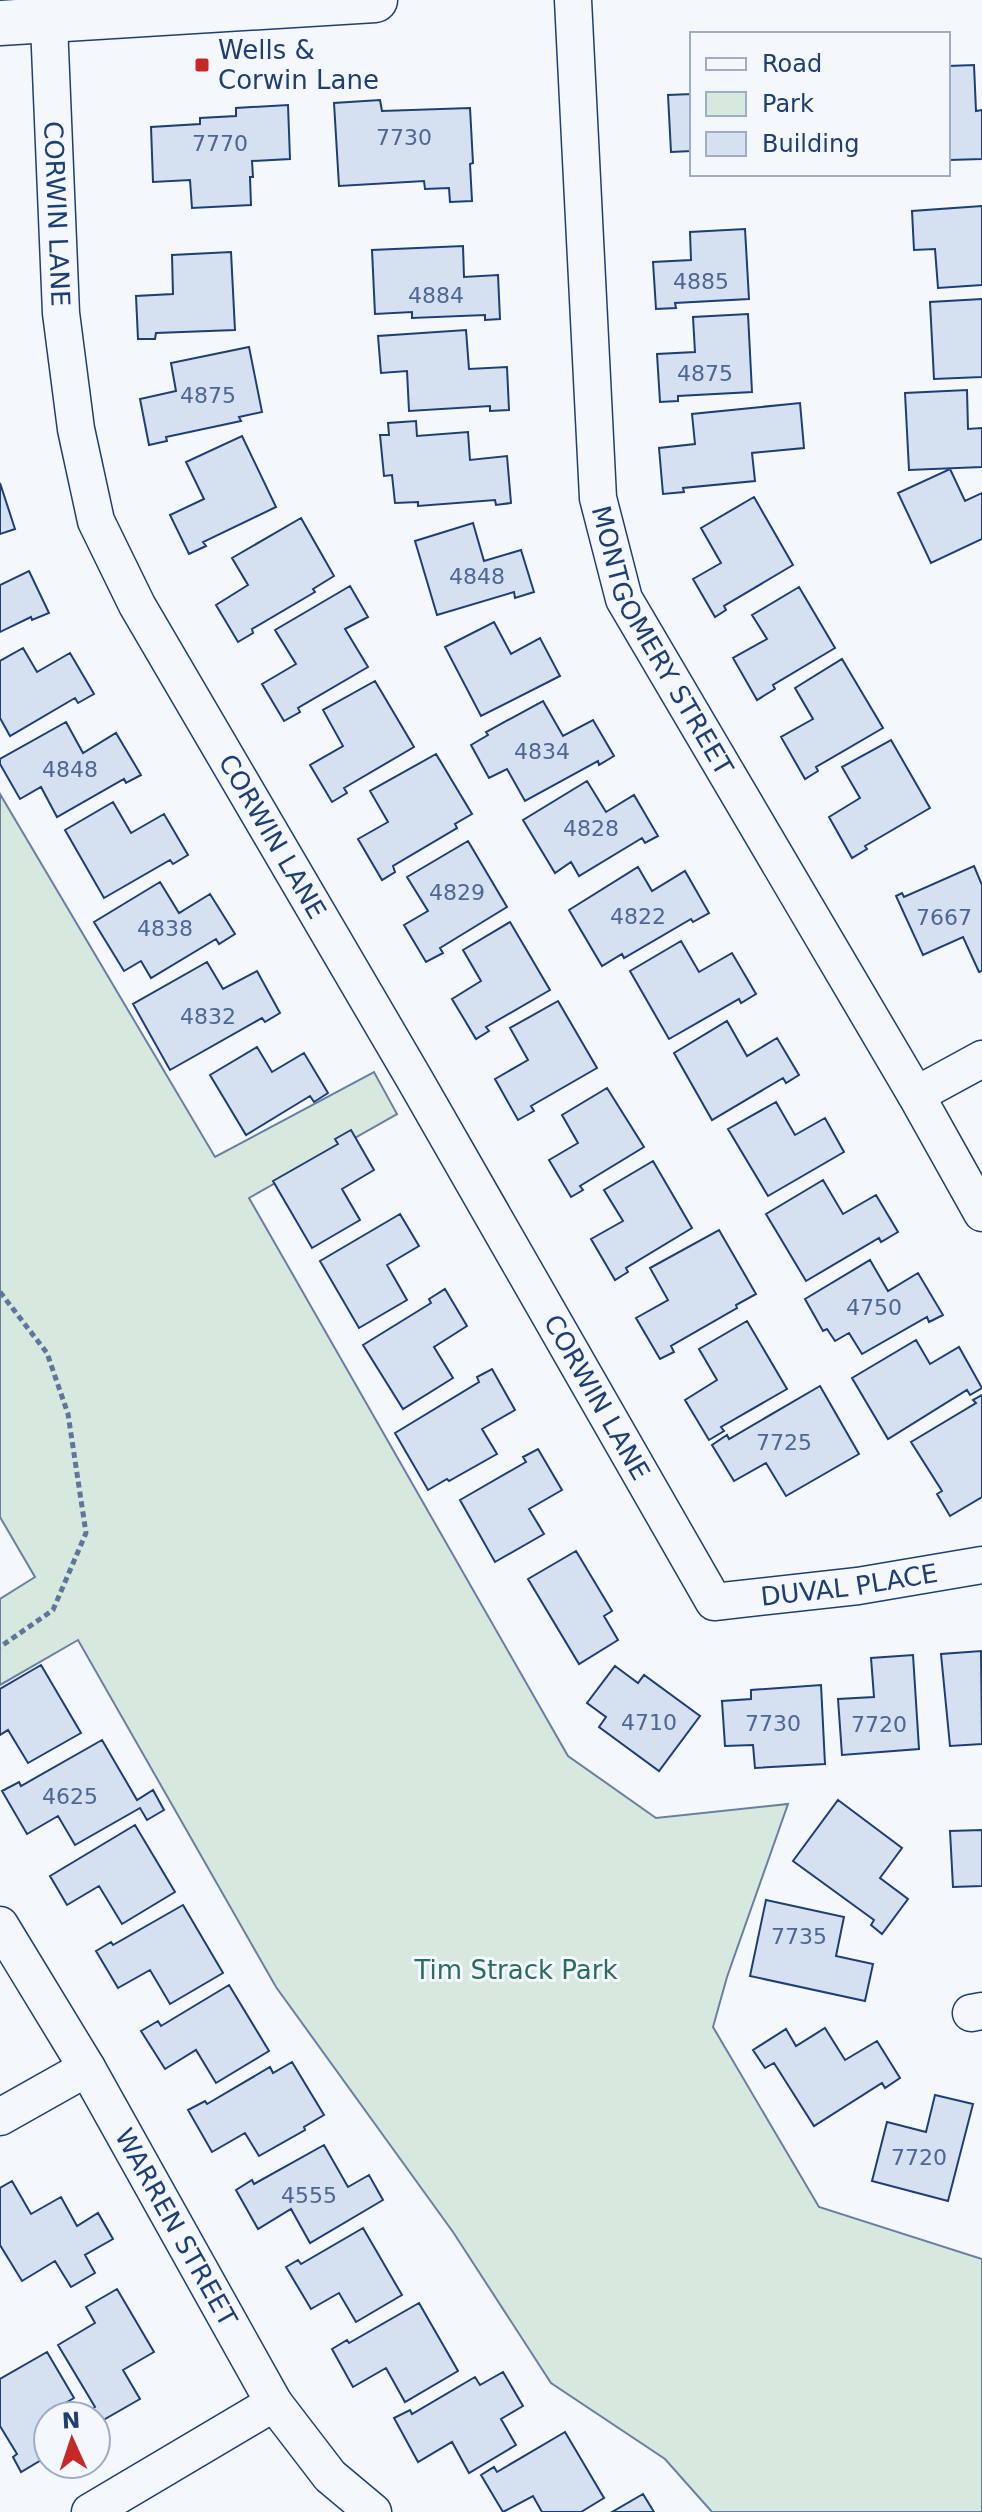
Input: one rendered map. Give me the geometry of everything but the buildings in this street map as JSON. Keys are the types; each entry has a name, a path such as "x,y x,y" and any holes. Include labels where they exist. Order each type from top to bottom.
{"main road":[{"path":"0,23 48,10 375,0"}],"street":[{"name":"MONTGOMERY STREET","path":"573,0 598,498 624,599 916,1095 982,1213"},
{"name":"CORWIN LANE","path":"48,10 61,313 76,429 96,521 137,605 423,1094 714,1602"},
{"path":"916,1095 982,1059"},
{"name":"DUVAL PLACE","path":"714,1602 858,1586 982,1565"},
{"name":"WARREN STREET","path":"0,1925 87,2068 274,2403 330,2476 373,2512"},
{"path":"0,2117 87,2068"},
{"path":"90,2512 274,2403"}],"path":[{"path":"0,1292 47,1353 68,1414 86,1533 53,1610 0,1647"}],"green space":[{"name":"Tim Strack Park","path":"0,794 215,1157 374,1072 397,1114 249,1198 568,1756 656,1818 788,1804 727,1977 713,2027 819,2207 982,2259 982,2512 712,2512 665,2459 551,2383 453,2232 276,1987 78,1640 0,1685 0,1599 35,1577 0,1517"}],"place":[{"name":"Wells & Corwin Lane","path":"202,65"}]}
